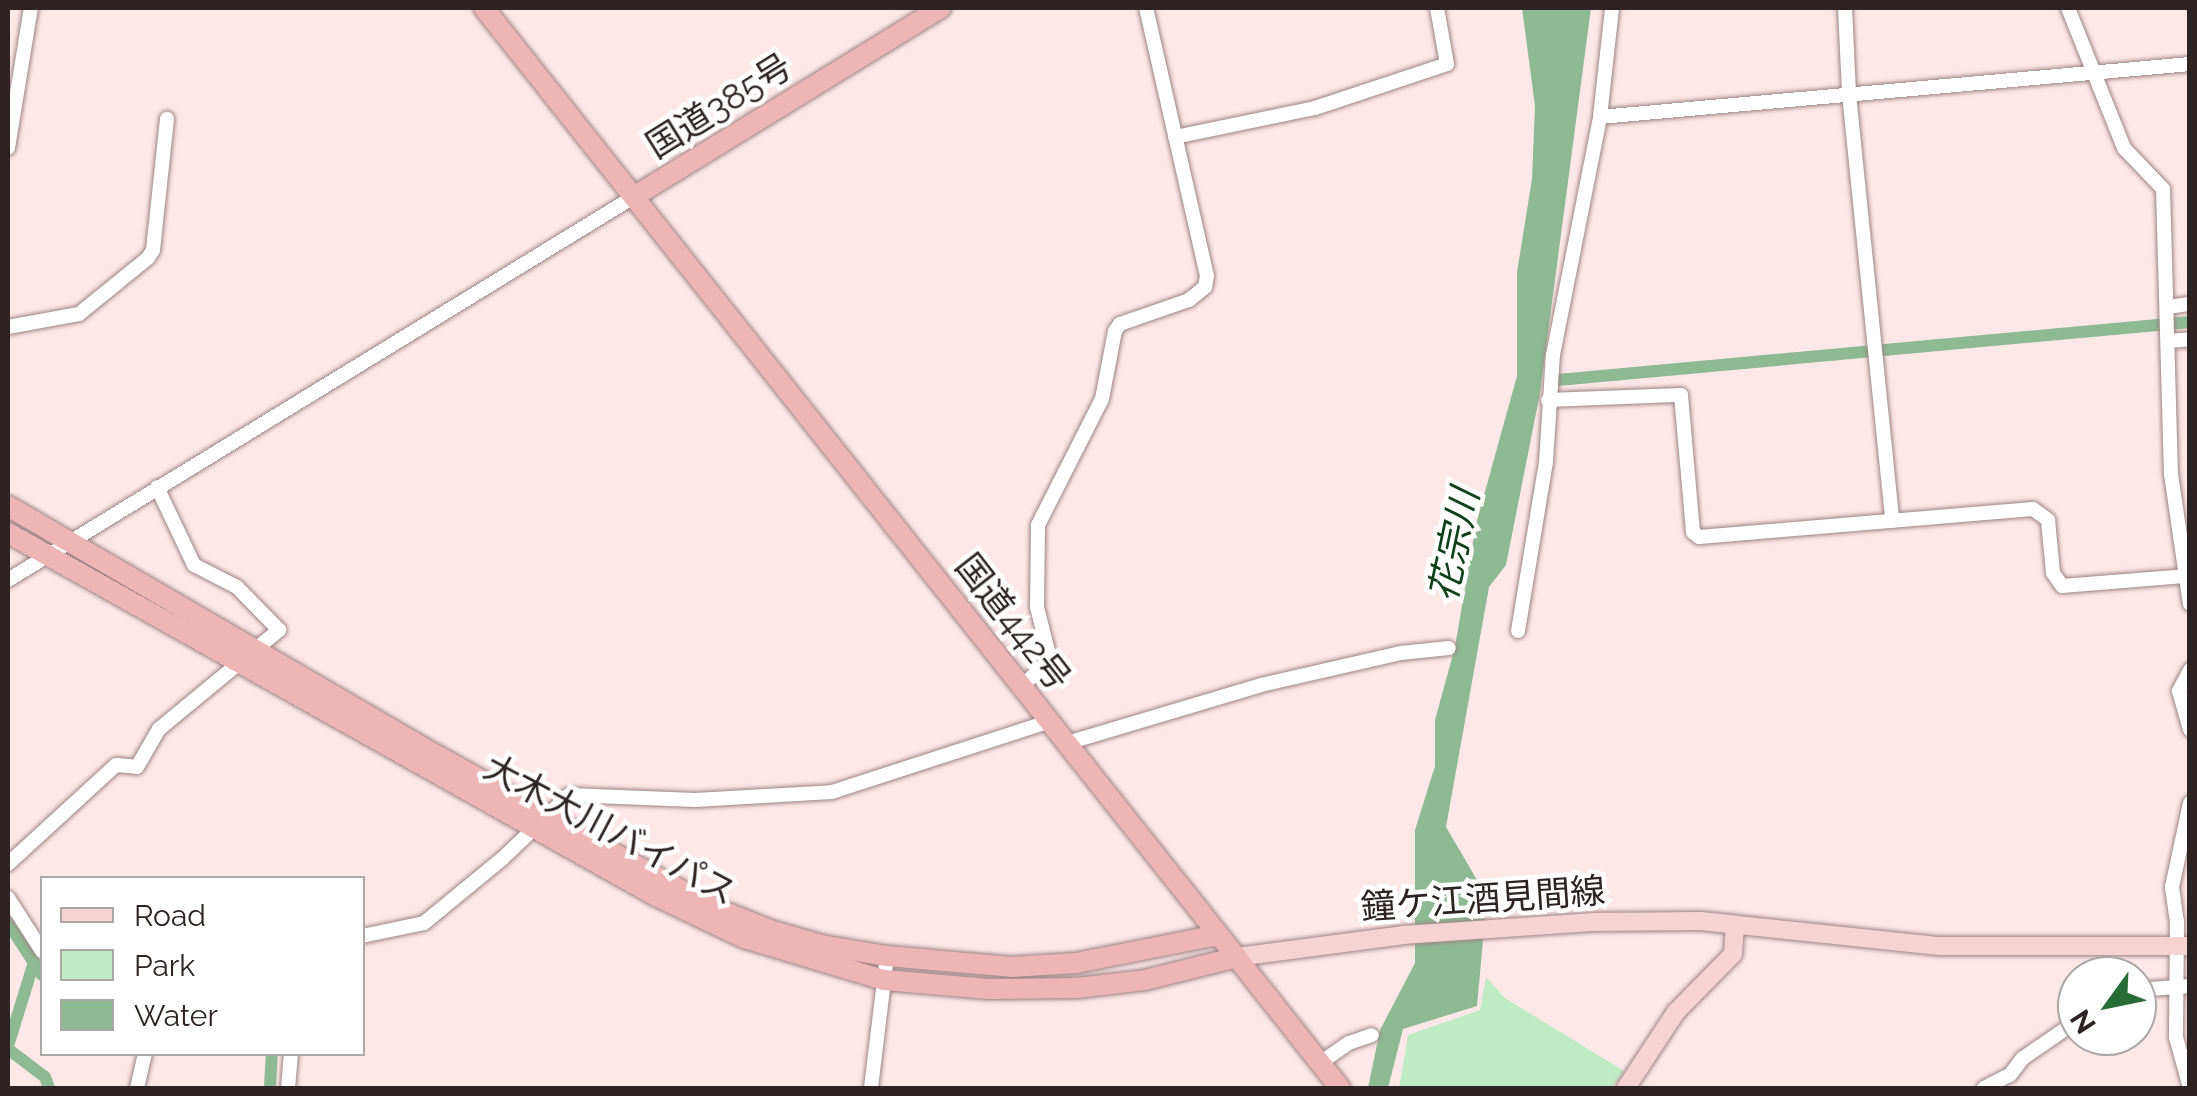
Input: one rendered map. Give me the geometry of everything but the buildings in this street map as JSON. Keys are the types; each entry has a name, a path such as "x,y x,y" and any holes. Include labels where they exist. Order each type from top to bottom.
{"highway":[{"name":"国道385号","path":"484,8 635,196 941,8"},
{"name":"国道442号","path":"635,196 1245,967 1334,1086"},
{"name":"大木大川バイパス","path":"8,506 105,560 147,598"},
{"name":"大木大川バイパス","path":"8,533 90,577 147,598 744,938 884,980 989,988 1076,988 1245,967"},
{"name":"大木大川バイパス","path":"539,820 710,906 821,945 887,956 1012,968 1076,962 1218,934"}],"main road":[{"name":"鐘ケ江酒見間線","path":"1245,967 1402,935 1494,926 1701,921 1940,946 2183,946"},
{"path":"1626,1088 1676,1012 1734,954 1734,926"}],"street":[{"path":"8,148 31,8"},
{"path":"1021,686 1044,667 1048,651 1037,607 1038,525 1102,400 1115,330 1120,324 1189,300 1205,287 1207,276 1146,8"},
{"path":"1175,137 1315,108 1447,64 1437,8"},
{"path":"1518,630 1546,462 1548,400 1600,117 1612,8"},
{"path":"1845,8 1892,521"},
{"path":"2068,8 2124,148 2163,189 2171,474 2190,604"},
{"path":"1600,117 2190,64"},
{"path":"8,327 79,314 148,258 153,250 166,118"},
{"path":"8,580 275,412 635,196"},
{"path":"2168,324 2190,304"},
{"path":"2168,324 2190,339"},
{"path":"1548,400 1681,396 1693,532 1699,537 2033,509 2048,520 2053,573 2062,586 2184,576"},
{"path":"8,864 116,764 137,766 151,736 279,630 237,587 194,565 186,556 157,487"},
{"path":"1067,743 1260,685 1402,654 1449,648"},
{"path":"2190,670 2179,691 2190,729"},
{"path":"365,935 424,923 569,795 695,800 832,792 1050,721"},
{"path":"2190,804 2172,887 2183,946 2176,1037 2190,1088"},
{"path":"8,898 40,948"},
{"path":"870,1088 887,956"},
{"path":"2157,988 2182,986"},
{"path":"1320,1063 1349,1043 1372,1034"},
{"path":"1984,1088 2013,1082 2023,1058 2057,1035"},
{"path":"137,1088 145,1056"},
{"path":"288,1088 292,1056"}],"green space":[{"path":"1486,977 1505,998 1624,1071 1612,1088 1399,1088 1408,1035 1480,1010"}],"water":[{"path":"1522,8 1591,8 1540,393 1506,565 1489,587 1446,827 1487,897 1477,1006 1403,1029 1388,1088 1368,1088 1380,1030 1415,963 1415,830 1435,766 1435,720 1455,647 1476,524 1517,376 1517,272 1532,179 1535,106"}],"waterway":[{"path":"1558,380 2190,322"},
{"path":"8,923 40,972"},
{"path":"8,1046 34,962"},
{"path":"8,1049 45,1077 49,1088"},
{"path":"270,1088 272,1056"}],"water label":[{"name":"花宗川","path":"1454,545"}]}
